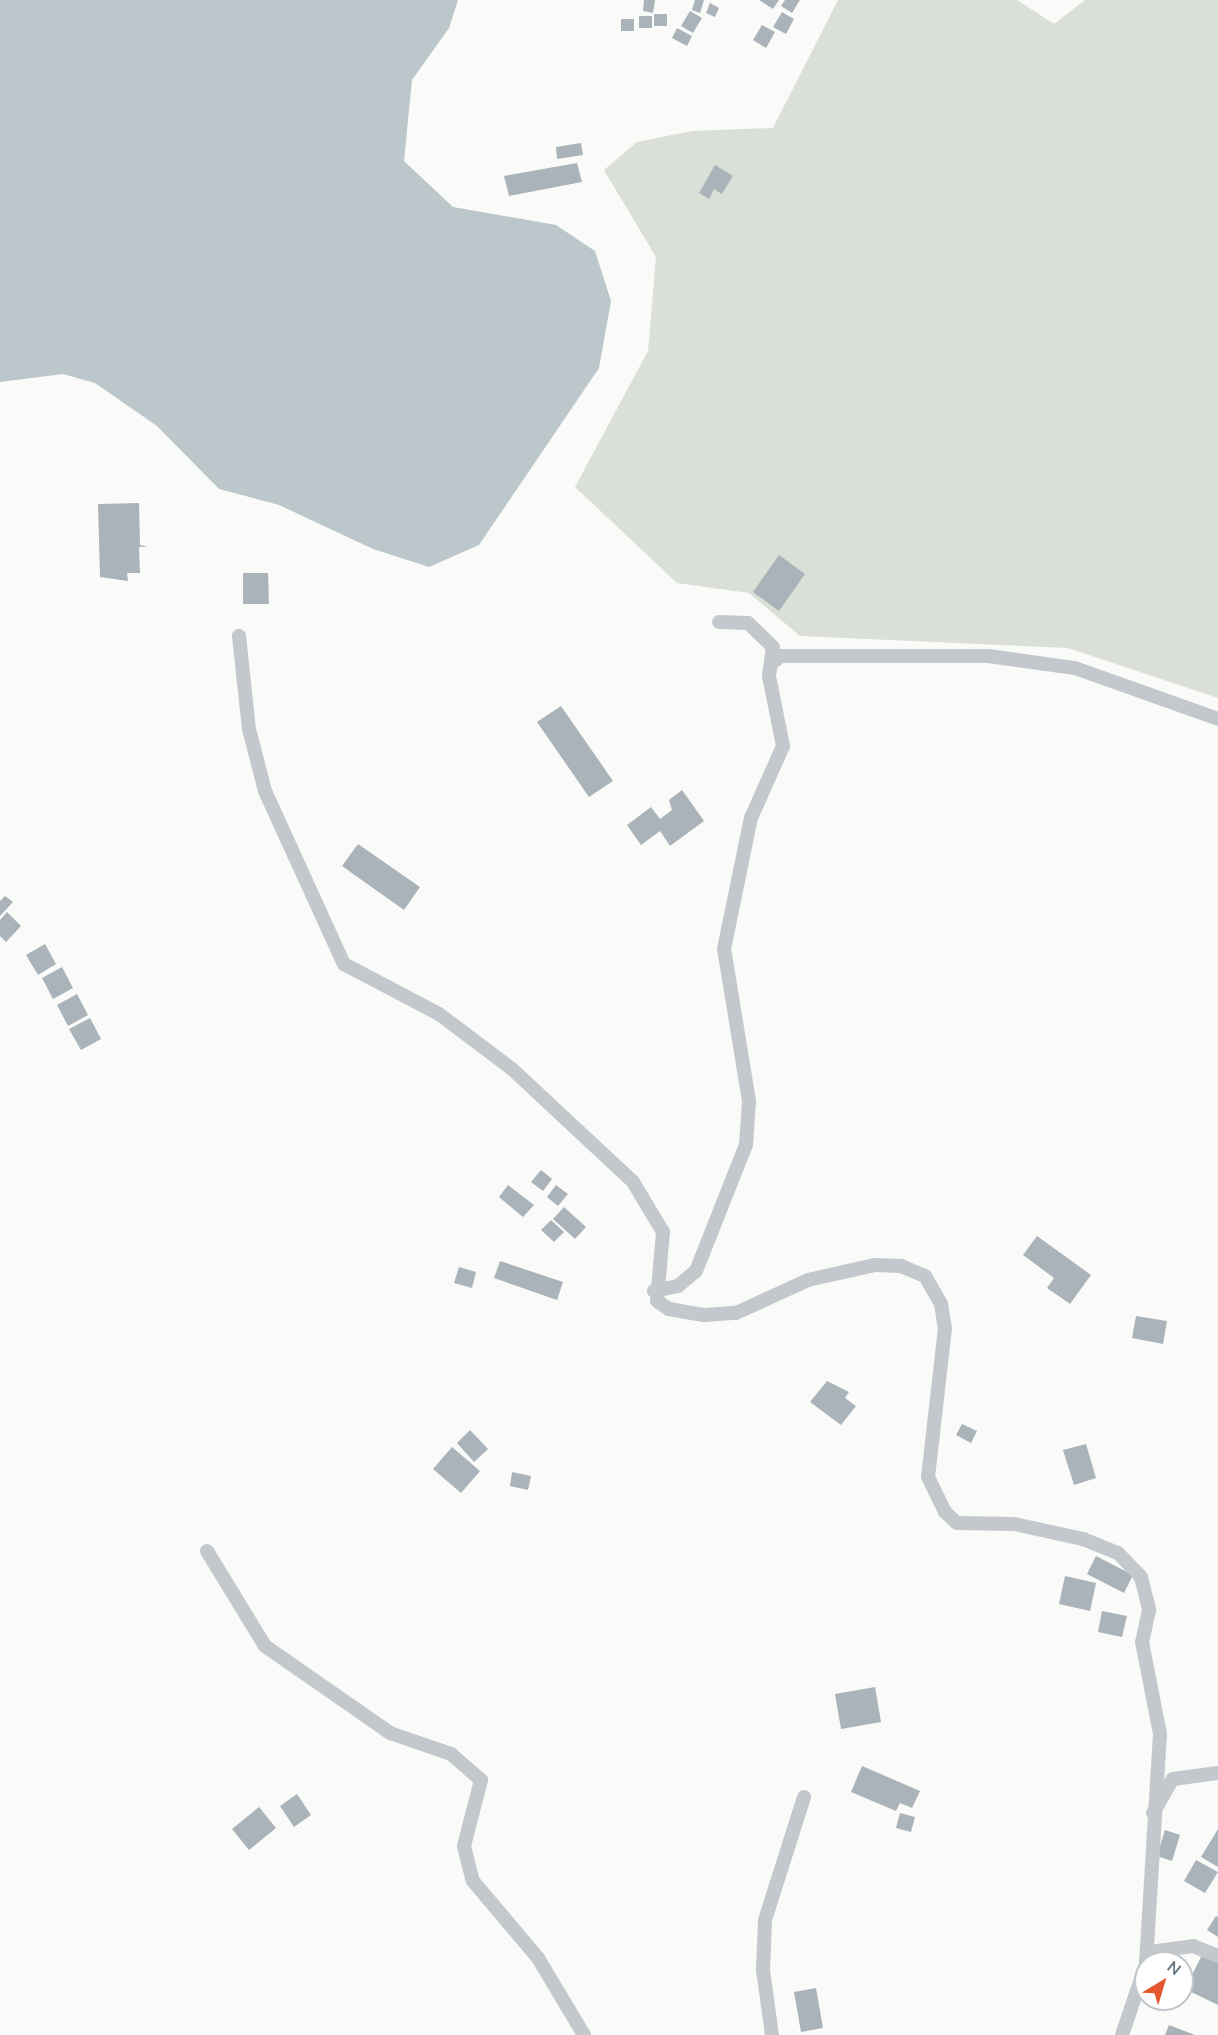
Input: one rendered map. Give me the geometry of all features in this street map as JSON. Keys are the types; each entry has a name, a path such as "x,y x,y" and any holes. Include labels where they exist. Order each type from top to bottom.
{"street":[{"path":"654,1292 678,1286 696,1271 746,1145 749,1101 724,949 750,818 783,746 769,676 772,663 766,636 747,623 718,622"},
{"path":"239,636 249,729 265,791 344,964 439,1014 512,1069 633,1182 663,1232 654,1292 669,1309 736,1313 808,1280 875,1265 901,1266 925,1276 941,1304 945,1328 928,1476 945,1512 957,1523 1014,1524 1083,1539 1118,1554 1141,1577 1149,1610 1143,1651 1160,1734 1151,1818 1147,1951"},
{"path":"772,663 781,656 988,656 1075,668 1218,719"},
{"path":"207,1551 265,1646 390,1733 451,1754 481,1780 464,1846 473,1881 538,1958 584,2035"},
{"path":"1151,1818 1173,1779 1218,1773"},
{"path":"772,2035 763,1970 765,1920 804,1797"},
{"path":"1177,1951 1193,1946 1218,1956"},
{"path":"1122,2035 1134,1999"}],"shaded area":[{"path":"0,0 458,0 449,28 412,80 404,161 453,207 556,225 595,251 611,301 599,368 479,545 429,567 373,549 279,505 219,489 157,426 95,383 63,374 0,382"},
{"path":"838,0 1017,0 1054,24 1085,0 1218,0 1218,698 1068,648 800,636 749,593 677,583 575,487 648,351 656,257 604,170 637,142 692,131 773,128"}],"building":[{"path":"644,0 655,0 653,13 643,11"},
{"path":"695,0 704,0 700,13 692,10"},
{"path":"759,0 779,0 773,9"},
{"path":"785,0 800,0 792,13 781,6"},
{"path":"710,3 719,8 715,17 706,13"},
{"path":"690,11 702,18 693,33 681,26"},
{"path":"782,12 794,19 786,34 773,27"},
{"path":"654,14 667,14 667,26 654,26"},
{"path":"639,16 652,16 652,28 639,28"},
{"path":"621,19 634,19 634,31 621,31"},
{"path":"762,25 775,32 766,48 753,40"},
{"path":"677,28 692,36 687,46 672,38"},
{"path":"581,143 583,155 557,159 556,147"},
{"path":"577,163 582,182 509,196 504,176"},
{"path":"715,165 733,176 722,194 714,189 709,199 699,193"},
{"path":"139,503 140,545 148,547 139,547 140,573 127,573 128,581 100,577 98,504"},
{"path":"779,555 805,574 779,611 753,592"},
{"path":"243,573 268,573 269,604 243,604"},
{"path":"561,706 613,781 589,797 537,722"},
{"path":"682,790 704,821 670,846 660,831 641,845 627,825 651,807 660,819 672,810 669,800"},
{"path":"358,844 420,887 404,910 342,866"},
{"path":"5,896 13,902 0,916 0,901"},
{"path":"7,912 21,926 6,942 0,936 0,920"},
{"path":"45,944 56,964 38,975 26,955"},
{"path":"62,967 73,988 53,999 42,978"},
{"path":"77,994 88,1015 68,1026 57,1005"},
{"path":"90,1018 101,1039 81,1050 69,1029"},
{"path":"541,1170 552,1179 543,1191 531,1182"},
{"path":"508,1185 534,1205 523,1217 499,1197"},
{"path":"556,1185 568,1194 558,1206 547,1197"},
{"path":"564,1207 586,1227 575,1239 553,1219"},
{"path":"551,1220 564,1232 554,1242 541,1230"},
{"path":"1037,1236 1091,1275 1070,1304 1047,1288 1054,1278 1023,1255"},
{"path":"500,1261 563,1282 557,1300 494,1278"},
{"path":"459,1267 476,1272 472,1288 454,1283"},
{"path":"1136,1316 1167,1321 1163,1344 1132,1338"},
{"path":"827,1381 849,1392 845,1398 856,1406 841,1425 810,1402"},
{"path":"962,1424 977,1431 971,1443 956,1435"},
{"path":"470,1430 488,1449 474,1462 457,1443"},
{"path":"1086,1444 1096,1478 1074,1485 1063,1450"},
{"path":"452,1447 480,1471 461,1493 433,1469"},
{"path":"512,1472 531,1476 528,1490 510,1486"},
{"path":"1096,1556 1133,1575 1124,1593 1087,1574"},
{"path":"1065,1576 1096,1583 1090,1611 1059,1604"},
{"path":"1102,1611 1127,1616 1122,1637 1098,1632"},
{"path":"875,1687 881,1722 841,1729 835,1694"},
{"path":"862,1766 920,1791 912,1808 900,1803 896,1811 851,1792"},
{"path":"297,1794 311,1815 294,1827 280,1806"},
{"path":"259,1807 276,1828 249,1850 232,1829"},
{"path":"900,1813 915,1817 911,1832 896,1828"},
{"path":"1218,1829 1218,1867 1201,1857"},
{"path":"1165,1830 1180,1835 1172,1861 1157,1856"},
{"path":"1196,1860 1218,1872 1205,1893 1184,1881"},
{"path":"1216,1916 1218,1917 1218,1937 1207,1930"},
{"path":"1203,1953 1218,1960 1218,2005 1194,1993 1194,1971"},
{"path":"816,1988 823,2028 801,2032 794,1992"},
{"path":"1169,2025 1195,2035 1165,2035"}]}
